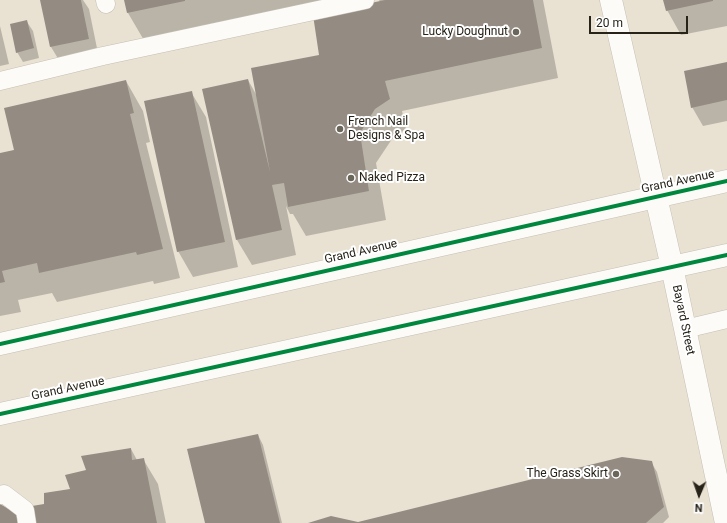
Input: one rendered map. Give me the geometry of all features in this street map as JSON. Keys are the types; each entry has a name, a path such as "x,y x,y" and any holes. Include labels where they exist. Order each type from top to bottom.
{"main road":[{"name":"Bayard Street","path":"611,0 672,267 726,523"},
{"name":"Grand Avenue","path":"0,344 727,181"},
{"name":"Grand Avenue","path":"0,414 727,255"}],"lane":[{"path":"0,80 110,54 365,0"},
{"path":"685,328 727,319"},
{"path":"0,495 4,494 25,510 27,523"}],"building":[{"path":"40,0 81,0 89,39 50,47"},
{"path":"124,0 185,0 185,1 127,13"},
{"path":"385,0 533,0 542,48 385,81 390,99 375,109 360,133 369,191 288,207 284,183 272,185 282,230 236,240 202,89 248,79 270,172 251,68 319,55 313,15"},
{"path":"663,0 713,0 713,1 666,11"},
{"path":"27,20 34,48 16,53 10,24"},
{"path":"727,62 727,100 691,108 684,71"},
{"path":"126,80 134,113 130,114 163,249 137,255 136,252 39,273 37,263 2,271 5,282 0,283 0,153 14,150 4,108"},
{"path":"192,91 225,242 177,252 144,101"},
{"path":"258,434 280,523 205,523 187,449"},
{"path":"131,448 132,460 144,458 157,523 36,523 32,506 44,504 44,493 70,489 65,475 86,470 81,456"},
{"path":"622,457 652,461 664,507 646,523 308,523 331,516 358,522"},
{"path":"0,504 16,513 18,523 0,523"}],"cycle path":[{"path":"0,344 727,181"},
{"path":"0,414 727,255"}],"place":[{"name":"Lucky Doughnut","path":"516,32"},
{"name":"French Nail Designs & Spa","path":"340,129"},
{"name":"Naked Pizza","path":"351,178"},
{"name":"The Grass Skirt","path":"616,474"}]}
